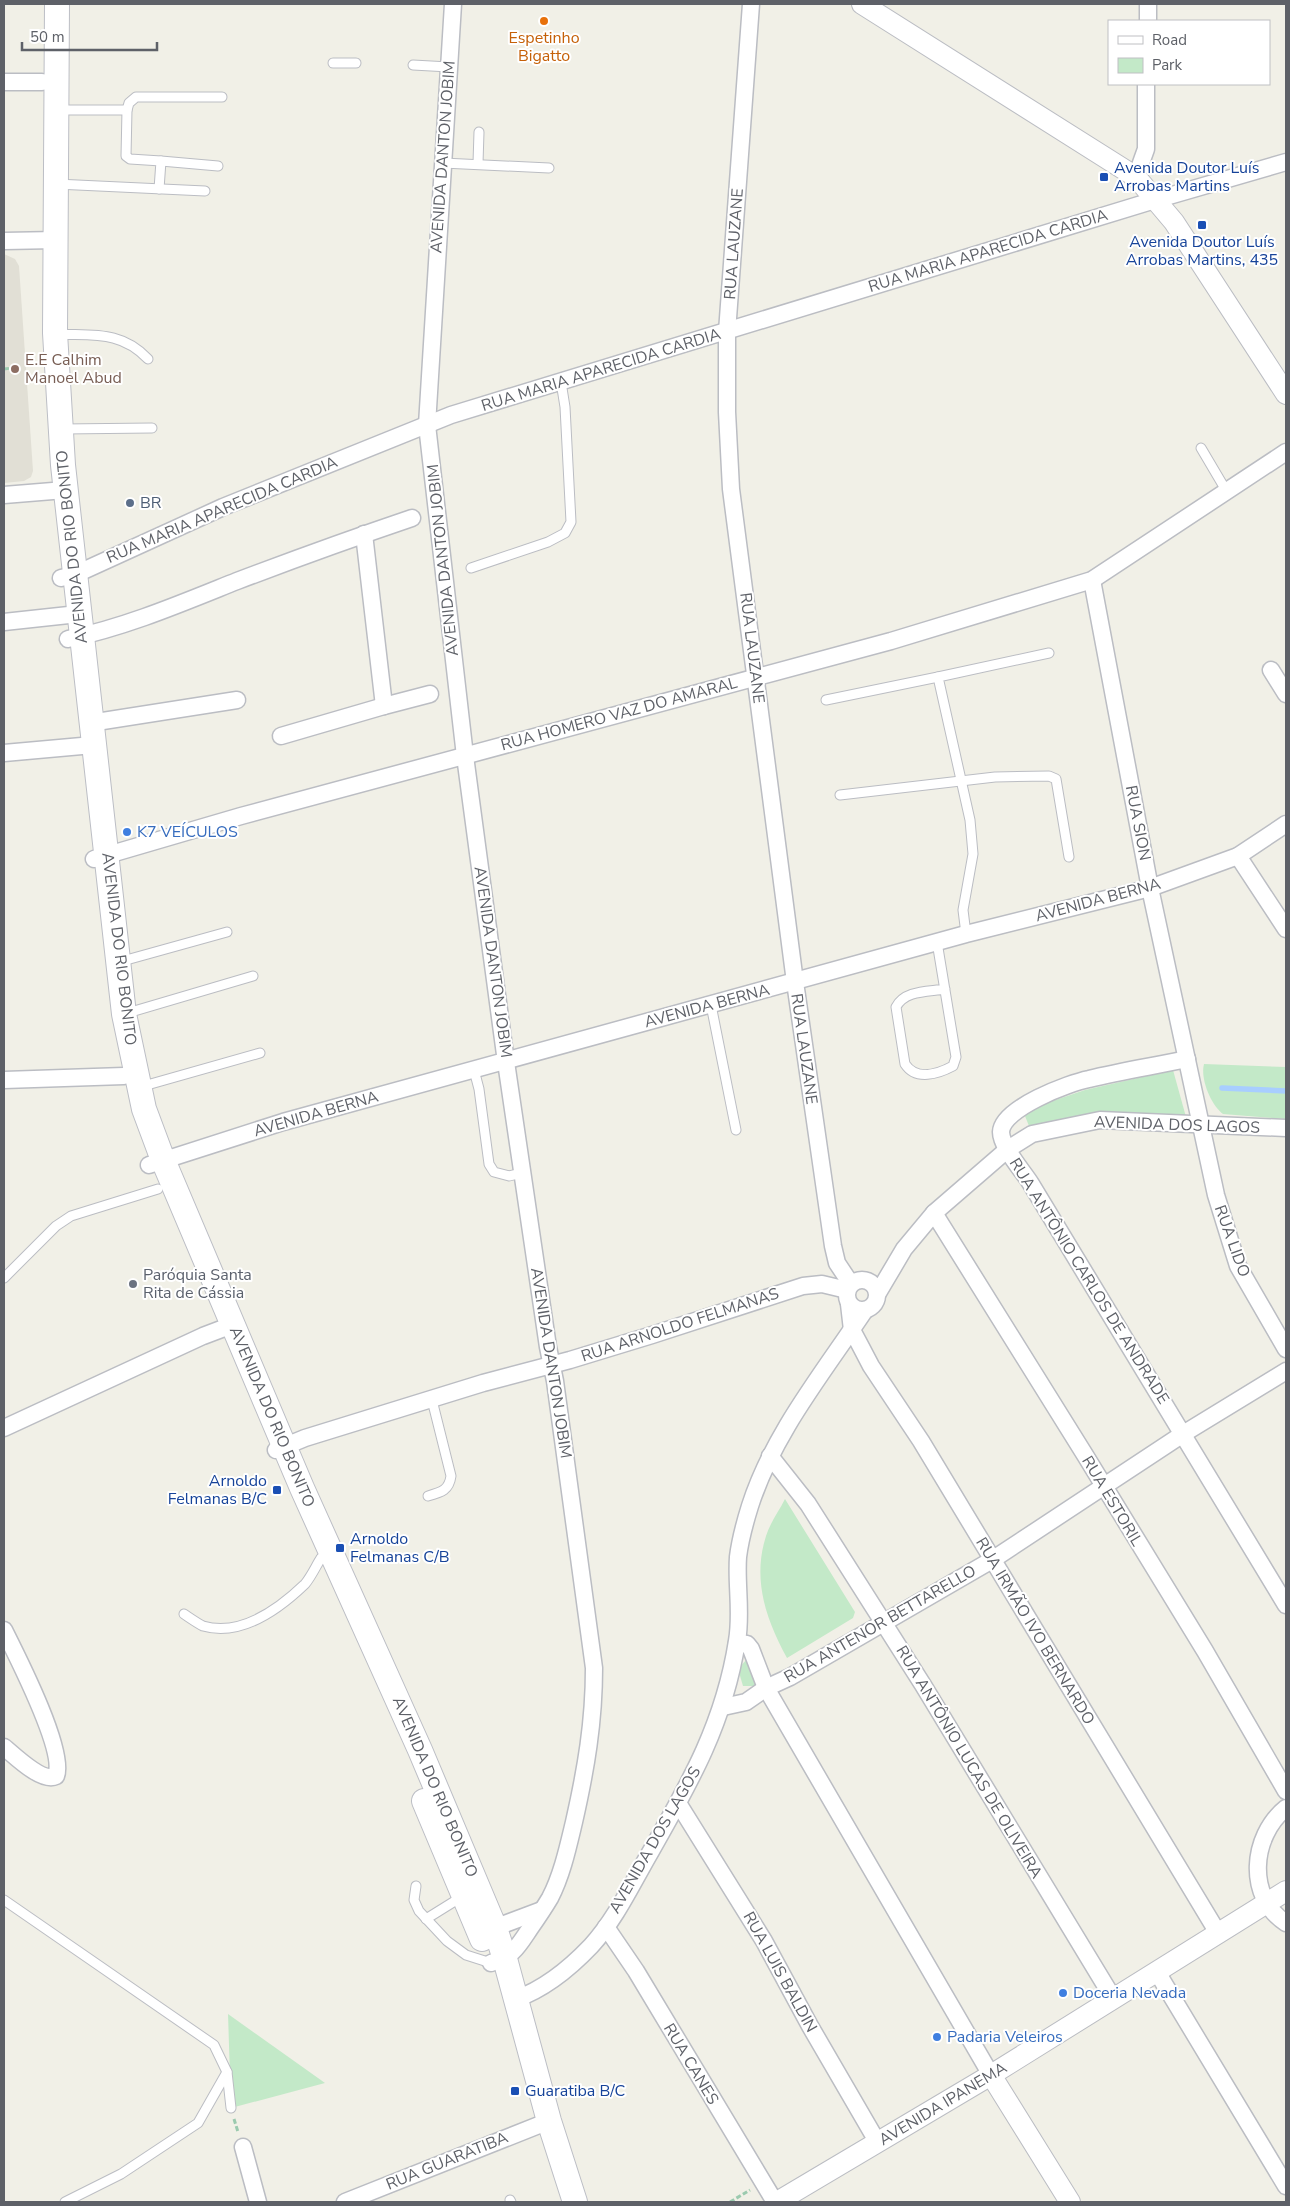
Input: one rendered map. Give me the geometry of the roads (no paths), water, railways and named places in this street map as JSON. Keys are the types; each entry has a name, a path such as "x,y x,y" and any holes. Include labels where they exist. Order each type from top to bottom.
{"main road":[{"name":"AVENIDA DO RIO BONITO","path":"43,4 42,82 48,240 60,429 58,491"},
{"name":"AVENIDA DO RIO BONITO","path":"57,4 56,184 48,240 43,394 58,491 88,738 112,1012 132,1082 144,1109 156,1163 158,1189 226,1326"},
{"name":"AVENIDA DO RIO BONITO","path":"100,858 119,962 132,1082"},
{"name":"AVENIDA DO RIO BONITO","path":"156,1163 279,1449 416,1742 498,1961 543,2123 575,2202"},
{"name":"AVENIDA DO RIO BONITO","path":"279,1449 321,1558 442,1852 463,1896 487,1930"},
{"name":"AVENIDA DO RIO BONITO","path":"498,1961 516,1999 558,2202"}],"street":[{"name":"AVENIDA DANTON JOBIM","path":"453,4 427,425 465,756 506,1062 594,1668 594,1704 587,1761 568,1849 554,1888 542,1910 518,1946 498,1961"},
{"name":"RUA LAUZANE","path":"751,4 727,332 727,412 731,489 794,982 833,1246 837,1263 853,1290"},
{"path":"862,4 1136,177 1178,228 1286,394"},
{"path":"1148,4 1148,20"},
{"path":"4,82 42,82"},
{"path":"1136,177 1146,149 1146,85"},
{"name":"RUA MARIA APARECIDA CARDIA","path":"67,576 223,507 451,415 1155,200 1286,162"},
{"path":"4,241 48,240"},
{"name":"RUA HOMERO VAZ DO AMARAL","path":"100,858 241,816 891,641 1092,580 1286,452"},
{"path":"4,495 58,491"},
{"path":"4,622 73,626 155,613 301,556 412,518"},
{"path":"364,534 384,706"},
{"name":"RUA SION","path":"1092,580 1150,888 1201,1124"},
{"path":"1271,670 1286,694"},
{"path":"281,736 430,694"},
{"path":"4,753 88,738 237,700"},
{"name":"AVENIDA BERNA","path":"156,1163 283,1122 966,934 1150,888 1238,856 1286,824"},
{"path":"1238,856 1286,929"},
{"name":"RUA ANTÔNIO CARLOS DE ANDRADE","path":"1187,1059 1089,1079 1029,1102 1002,1126 1002,1139 1286,1605"},
{"path":"4,1080 132,1082"},
{"name":"AVENIDA DOS LAGOS","path":"878,1293 904,1249 934,1213 1008,1149 1032,1134 1100,1120 1286,1128"},
{"name":"RUA LIDO","path":"1201,1124 1216,1195 1238,1266 1286,1349"},
{"name":"RUA ESTORIL","path":"934,1213 989,1298 1205,1651 1286,1791"},
{"name":"AVENIDA DOS LAGOS","path":"853,1290 904,1249"},
{"name":"RUA ARNOLDO FELMANAS","path":"279,1449 305,1438 483,1383 652,1335 803,1286 822,1284 853,1290"},
{"path":"873,1284 878,1293 877,1301 872,1307 865,1310 856,1310 853,1290 873,1284"},
{"path":"852,1330 853,1290"},
{"name":"AVENIDA DOS LAGOS","path":"516,1999 540,1986 578,1959 606,1927 678,1804 705,1751 723,1707 737,1642 740,1621 738,1557 749,1508 770,1456 794,1415 865,1310"},
{"path":"4,1428 226,1326"},
{"name":"RUA IRMÃO IVO BERNARDO","path":"852,1330 871,1366 921,1441 1218,1933"},
{"name":"RUA ANTENOR BETTARELLO","path":"723,1707 746,1702 766,1688 790,1677 992,1560 1183,1434 1286,1371"},
{"name":"RUA ANTÔNIO LUCAS DE OLIVEIRA","path":"770,1456 808,1504 978,1774 1113,1998"},
{"path":"4,1630 55,1745 58,1771 56,1776 52,1778 43,1776 4,1747"},
{"path":"737,1642 747,1644 751,1649 766,1688 991,2075 1070,2202"},
{"name":"RUA LUIS BALDIN","path":"678,1804 764,1941 810,2026 878,2144"},
{"path":"1285,1924 1268,1903 1260,1886 1257,1867 1259,1848 1267,1830 1286,1808"},
{"name":"AVENIDA IPANEMA","path":"776,2202 878,2144 1286,1891"},
{"path":"487,1930 542,1910"},
{"name":"RUA CANES","path":"606,1927 636,1971 776,2202"},
{"path":"1157,1972 1286,2186"},
{"name":"RUA GUARATIBA","path":"346,2202 543,2123"},
{"path":"243,2147 258,2202"}],"lane":[{"path":"333,63 356,63"},
{"path":"413,64 449,68"},
{"path":"218,166 130,159 126,156 127,110 129,103 136,97 222,98"},
{"path":"56,110 127,110"},
{"path":"478,163 479,132"},
{"path":"159,189 161,162"},
{"path":"443,163 478,163 549,168"},
{"path":"56,184 205,191"},
{"path":"55,333 120,339 136,346 148,359"},
{"path":"471,568 548,542 565,532 571,522 564,407 560,382"},
{"path":"60,429 152,428"},
{"path":"1201,448 1228,492"},
{"path":"826,700 1049,654"},
{"path":"938,678 970,820 973,854 963,910 966,934"},
{"path":"840,794 961,781 1049,776 1056,779 1069,857"},
{"path":"119,962 144,957 227,932"},
{"path":"937,942 945,989 956,1057 953,1066 946,1070 919,1075 910,1072 905,1064 896,1007 900,1000 907,995 945,989"},
{"path":"124,1014 253,976"},
{"path":"711,1005 736,1130"},
{"path":"132,1082 260,1053"},
{"path":"474,1070 479,1089 489,1164 494,1172 509,1176 522,1173"},
{"path":"4,1278 56,1226 71,1216 158,1189"},
{"path":"428,1496 444,1491 450,1485 451,1476 432,1400"},
{"path":"184,1614 202,1625 217,1629 233,1628 252,1621 271,1612 306,1582 321,1558"},
{"path":"416,1886 414,1900 419,1911 447,1941 466,1955 498,1961"},
{"path":"426,1918 463,1896"},
{"path":"5,1902 214,2045 227,2072 231,2108"},
{"path":"65,2202 121,2174 198,2123 227,2072"}],"waterway":[{"path":"1222,1088 1286,1091"}],"place":[{"name":"Espetinho Bigatto","path":"544,21"},
{"name":"Avenida Doutor Luís Arrobas Martins","path":"1104,177"},
{"name":"Avenida Doutor Luís Arrobas Martins, 435","path":"1202,225"},
{"name":"E.E Calhim Manoel Abud","path":"15,369"},
{"name":"BR","path":"130,503"},
{"name":"K7 VEÍCULOS","path":"127,832"},
{"name":"Paróquia Santa Rita de Cássia","path":"133,1284"},
{"name":"Arnoldo Felmanas B/C","path":"277,1490"},
{"name":"Arnoldo Felmanas C/B","path":"340,1548"},
{"name":"Doceria Nevada","path":"1063,1993"},
{"name":"Padaria Veleiros","path":"937,2037"},
{"name":"Guaratiba B/C","path":"515,2091"}]}
